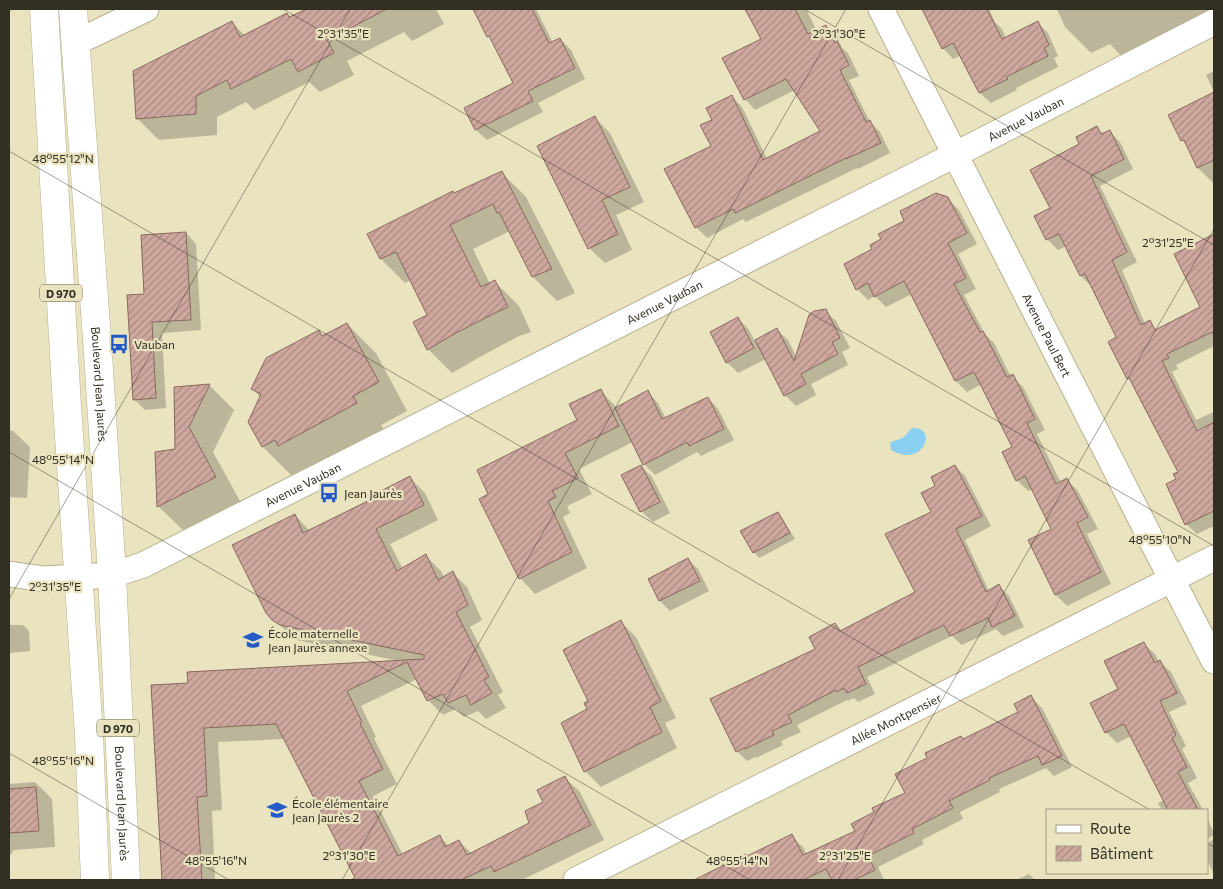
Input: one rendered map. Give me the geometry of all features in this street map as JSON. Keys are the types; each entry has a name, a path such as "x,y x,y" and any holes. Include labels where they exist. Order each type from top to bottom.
{"main road":[{"name":"D 970","path":"44,9 67,406 89,736 94,880"},
{"name":"Boulevard Jean Jaurès","path":"73,9 112,575 126,880"}],"street":[{"path":"75,43 146,9"},
{"name":"Avenue Paul Bert","path":"881,9 1214,661"},
{"name":"Avenue Vauban","path":"9,574 44,579 112,575 148,563 1214,22"},
{"name":"Allée Montpensier","path":"576,880 1214,558"}],"water":[{"path":"913,428 921,429 925,434 924,446 919,451 912,454 902,454 891,450 890,443 904,437"}],"building":[{"path":"307,9 387,9 327,40 334,53 298,72 291,59 231,89 227,80 196,96 196,114 136,119 133,71 232,21 240,37 287,13 289,17"},
{"path":"473,9 532,9 549,43 560,38 575,68 528,91 533,101 475,130 464,108 513,83"},
{"path":"745,9 795,9 808,34 826,25 835,43 837,41 849,65 840,70 866,122 870,120 881,143 846,158 735,213 733,209 695,228 664,169 711,146 700,125 712,120 706,108 732,95 763,160 820,131 786,79 744,100 722,58 761,39"},
{"path":"922,9 987,9 1002,39 1038,21 1049,45 1044,48 1048,56 979,93 953,43 942,49"},
{"path":"1214,92 1214,160 1197,168 1184,140 1181,141 1168,115"},
{"path":"595,116 630,187 602,200 618,234 588,249 537,146"},
{"path":"1097,126 1101,134 1110,130 1124,159 1091,176 1127,252 1112,260 1141,325 1150,320 1155,330 1200,307 1174,254 1214,234 1214,336 1212,332 1167,354 1169,358 1162,361 1197,431 1214,422 1214,511 1185,525 1166,484 1176,479 1173,474 1178,472 1108,342 1116,337 1085,274 1080,276 1059,234 1046,240 1034,216 1050,208 1030,170 1079,144 1076,137"},
{"path":"502,171 552,269 532,277 499,212 497,213 493,204 450,225 481,287 495,280 508,307 427,350 413,322 427,315 396,252 380,259 367,234 453,191 454,193"},
{"path":"936,193 948,197 967,233 948,243 966,278 954,284 980,332 983,331 1007,377 1013,374 1035,419 1027,423 1056,484 1067,478 1088,517 1077,523 1101,572 1055,595 1028,540 1051,529 1025,476 1016,481 1002,452 1012,447 974,372 955,381 904,281 874,297 868,283 856,290 844,264 872,249 870,245 881,239 878,234 904,221 900,211"},
{"path":"186,232 191,320 152,322 156,398 133,400 127,295 144,294 141,235"},
{"path":"826,309 840,338 832,342 838,354 801,374 806,384 784,396 755,340 777,328 794,361 809,315 814,311"},
{"path":"738,317 754,348 726,363 710,332"},
{"path":"347,323 379,382 353,396 357,403 278,446 275,440 262,447 248,422 261,394 251,389 266,358 319,330 322,336"},
{"path":"210,384 189,427 216,477 157,507 155,452 175,449 174,387"},
{"path":"601,389 619,426 565,453 578,478 552,491 556,497 548,501 572,552 519,579 479,499 488,494 477,470 577,420 569,404"},
{"path":"648,390 662,419 708,397 724,429 689,446 687,442 643,465 615,408"},
{"path":"641,465 660,502 640,512 621,475"},
{"path":"955,465 982,516 956,529 986,592 999,584 1015,616 992,627 988,618 950,636 944,625 858,667 866,684 847,693 844,688 837,692 836,690 788,715 792,722 772,731 774,735 736,752 710,699 815,649 809,637 835,623 840,631 915,592 885,534 931,512 921,493 935,486 931,477"},
{"path":"410,476 424,505 376,529 397,571 426,554 438,580 453,571 468,605 456,612 489,677 484,680 492,693 471,705 466,695 448,703 443,694 427,701 407,662 347,691 362,722 360,723 383,769 359,781 398,856 440,835 445,847 459,840 467,855 529,823 525,811 543,802 537,790 565,776 591,825 494,872 491,866 461,880 350,880 355,878 276,724 204,728 207,796 197,797 202,880 162,880 151,685 188,683 187,672 424,659 424,655 280,625 266,613 232,545 295,514 303,533 380,495 379,492"},
{"path":"778,512 790,533 753,553 740,531"},
{"path":"688,558 700,581 659,601 648,579"},
{"path":"621,620 661,701 650,707 662,732 584,772 561,723 587,709 584,703 588,701 563,650"},
{"path":"1144,642 1155,663 1160,660 1177,693 1160,701 1176,735 1172,738 1187,767 1178,772 1197,809 1167,809 1124,724 1105,733 1090,703 1118,689 1104,661"},
{"path":"1031,695 1062,756 1042,765 1038,756 989,778 990,780 949,801 953,808 912,829 914,833 868,856 875,870 854,880 832,880 826,869 803,880 694,880 792,834 803,855 855,831 851,824 874,812 872,808 905,793 895,774 927,758 925,753 961,736 963,739 1018,712 1014,704"},
{"path":"36,787 39,831 9,833 9,789"}],"place":[{"name":"Vauban","path":"119,344"},
{"name":"Jean Jaurès","path":"329,493"},
{"name":"École maternelle Jean Jaurès annexe","path":"253,640"},
{"name":"École élémentaire Jean Jaurès 2","path":"277,810"}]}
